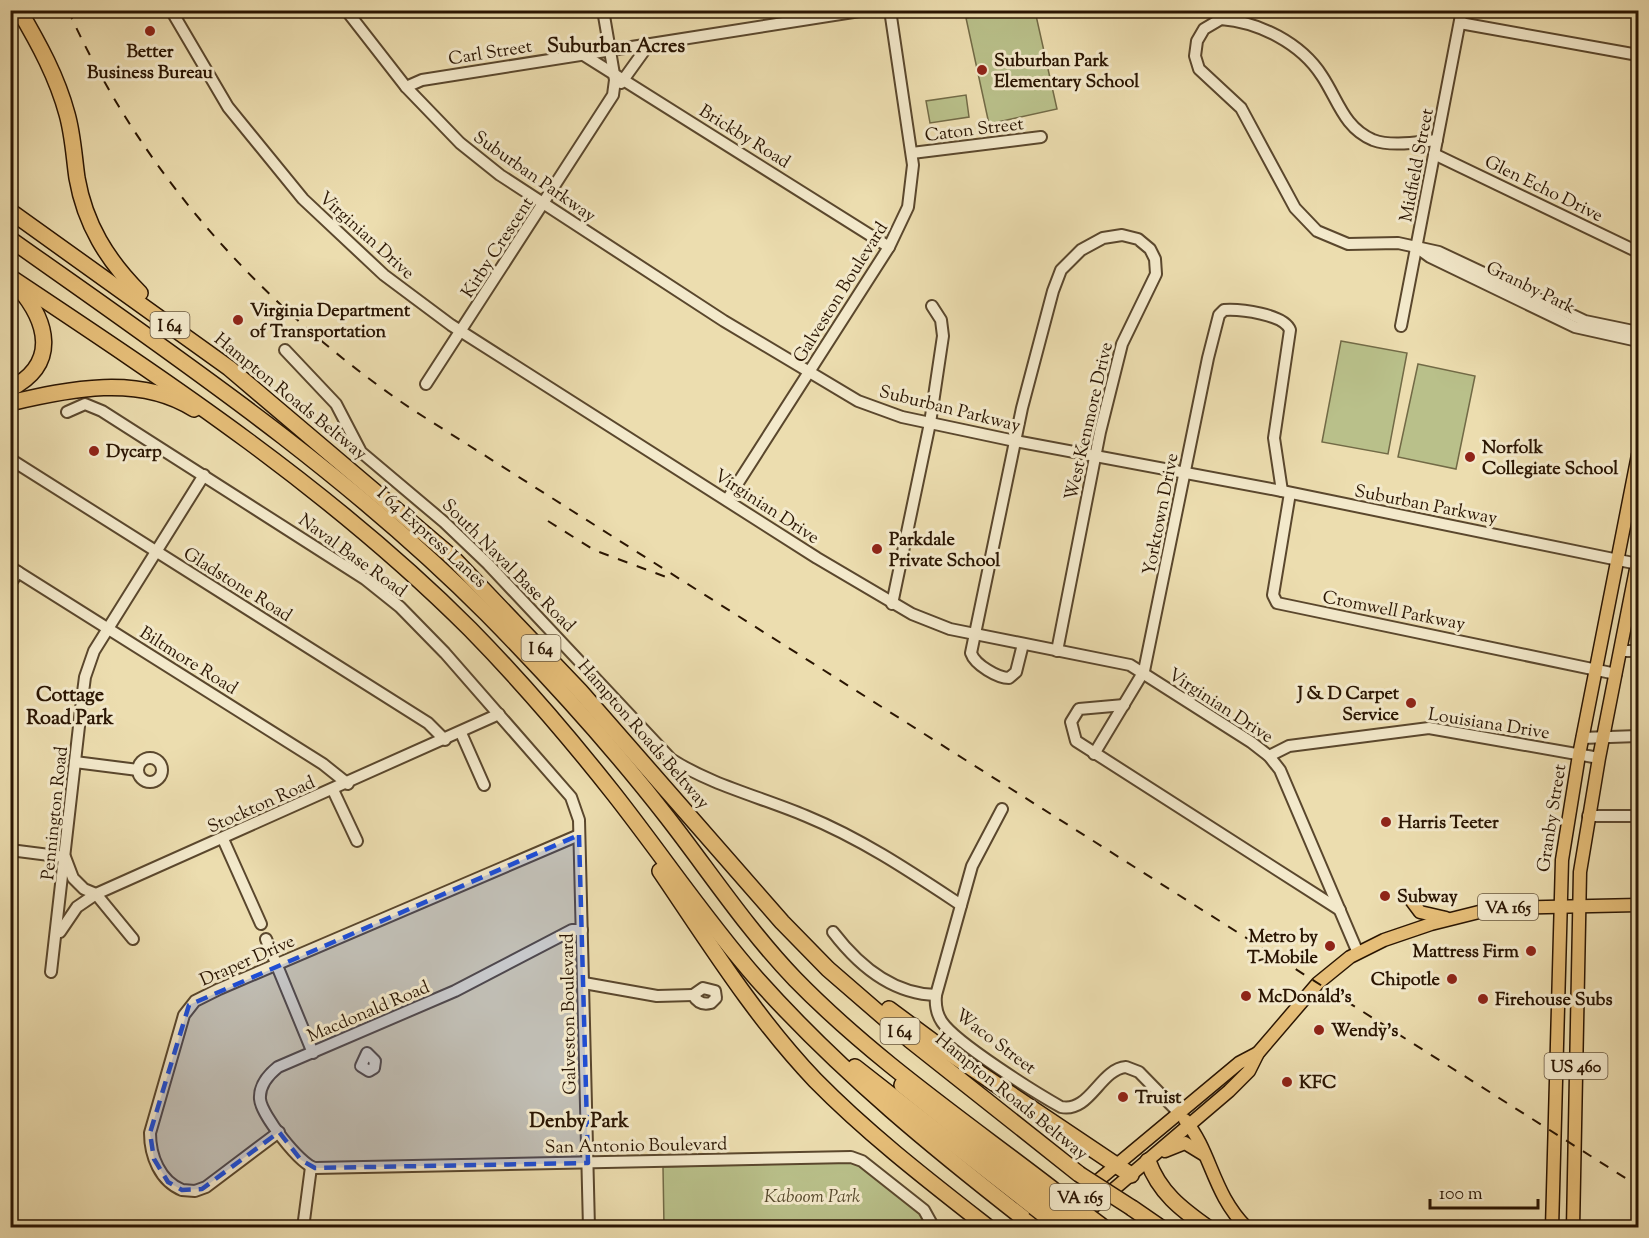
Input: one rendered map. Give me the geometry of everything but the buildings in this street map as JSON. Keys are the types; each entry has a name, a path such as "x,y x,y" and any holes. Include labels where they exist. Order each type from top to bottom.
{"highway":[{"path":"19,10 41,47 61,95 71,132 77,176 86,213 112,263 140,293 222,354 305,423 324,446"},
{"name":"Hampton Roads Beltway","path":"10,211 229,368 324,446 452,557 503,607 580,691 800,940 858,996 1078,1174 1129,1209"},
{"name":"I 64 Express Lanes","path":"10,239 295,444 402,533 526,655 666,815 718,889 793,977 1038,1203"},
{"path":"10,277 41,321 44,337 42,354 34,371 10,389"},
{"name":"I 64","path":"10,277 191,398 268,455 395,560 469,629 510,673 580,753 704,913 743,950 796,1010 832,1046 898,1103 1038,1203"},
{"path":"10,403 84,388 140,390 191,406 268,455"},
{"path":"510,673 632,829 732,977 786,1047 815,1080 889,1148 989,1227"},
{"path":"738,871 896,1015 1131,1175"},
{"path":"1148,1161 1158,1182 1175,1205 1208,1227"},
{"path":"1038,1203 1103,1227"},
{"path":"1038,1203 1039,1227"},
{"path":"1038,1203 1061,1227"},
{"path":"1038,1203 1083,1227"},
{"path":"1129,1209 1152,1227"},
{"path":"1129,1209 1161,1227"}],"main road":[{"name":"Granby Street","path":"1552,1227 1559,905 1563,850 1582,738 1638,455"},
{"name":"Granby Street","path":"1573,1227 1580,872 1588,816 1638,562"},
{"path":"1411,900 1423,914 1450,919"},
{"name":"VA 165","path":"1067,1227 1148,1161 1249,1071 1258,1053 1318,983 1358,953 1397,935 1501,907 1638,904"},
{"name":"VA 165","path":"1039,1227 1118,1166 1239,1063 1258,1053"},
{"path":"1180,1114 1189,1125 1221,1195 1247,1227"},
{"path":"1148,1161 1174,1146 1185,1143 1204,1155"}],"street":[{"name":"Virginian Drive","path":"171,10 228,107 303,199 384,275 462,332 892,604 935,624 974,634 1123,663 1143,673 1245,738 1269,756 1287,786 1358,953"},
{"name":"Suburban Parkway","path":"346,10 378,55 405,87 460,143 543,205 808,373 858,401 902,417 1015,441 1185,472 1618,560 1638,562"},
{"path":"603,10 609,50 619,76"},
{"name":"Carl Street","path":"405,87 422,80 866,10"},
{"name":"Galveston Boulevard","path":"727,500 902,225 913,180 912,153 890,10"},
{"name":"Midfield Street","path":"1401,326 1462,10"},
{"name":"Granby Park","path":"1437,140 1391,143 1364,136 1347,121 1321,74 1299,52 1257,26 1235,20 1216,20 1204,29 1197,41 1197,63 1204,76 1241,108 1301,217 1326,236 1348,244 1398,243 1439,252 1585,321 1638,332"},
{"path":"1460,23 1638,55"},
{"name":"Kirby Crescent","path":"426,384 462,332 613,95 619,76 649,44"},
{"name":"Brickby Road","path":"582,54 889,247"},
{"name":"Caton Street","path":"912,153 1041,137"},
{"name":"Glen Echo Drive","path":"1434,154 1638,252"},
{"name":"West Kenmore Drive","path":"1015,441 1046,312 1061,270 1081,250 1111,235 1130,236 1146,244 1155,259 1156,274 1122,344 1095,457 1057,651"},
{"name":"Granby Park","path":"1416,247 1430,257 1575,327 1638,341"},
{"path":"892,604 930,423 943,336 941,320 932,306"},
{"name":"Yorktown Drive","path":"1094,754 1143,673 1217,325 1220,315 1227,310 1282,320 1288,325 1290,333 1274,438 1286,492"},
{"name":"South Naval Base Road","path":"285,350 336,404 361,452 444,522 488,564 670,759 693,772 806,816 860,841 961,905"},
{"name":"Naval Base Road","path":"67,412 80,405 91,405 316,546 381,591 445,653 573,800"},
{"path":"1015,441 974,634 972,657 1006,679 1016,672 1023,644"},
{"name":"Gladstone Road","path":"10,459 428,723 446,740"},
{"name":"Pennington Road","path":"51,972 87,670 94,651 204,475"},
{"name":"Cromwell Parkway","path":"1286,492 1273,595 1277,603 1616,674"},
{"path":"10,584 14,569"},
{"name":"Biltmore Road","path":"14,569 323,764 348,784"},
{"path":"1620,651 1638,651"},
{"path":"1124,705 1084,707 1073,717 1073,735 1081,746 1340,910"},
{"name":"Stockton Road","path":"56,943 69,916 96,894 348,784 499,714"},
{"name":"Louisiana Drive","path":"1269,756 1289,746 1418,728 1462,733 1599,758"},
{"path":"461,733 484,785"},
{"path":"1582,738 1638,736"},
{"path":"75,762 138,770"},
{"path":"333,790 357,841"},
{"name":"Galveston Boulevard","path":"573,800 578,813 579,835 589,1227"},
{"path":"833,932 852,958 887,983 917,995 936,995 973,861 1002,809"},
{"path":"1588,816 1638,816"},
{"name":"Draper Drive","path":"279,1132 206,1187 195,1191 182,1190 168,1182 160,1171 150,1143 155,1113 186,1010 195,1001 579,835"},
{"path":"223,839 261,924"},
{"path":"10,850 65,857 73,878 84,888 96,894 133,939"},
{"name":"Macdonald Road","path":"310,1167 301,1160 279,1132 260,1103 263,1084 278,1067 476,981 565,933 582,930"},
{"path":"266,939 313,1053"},
{"path":"584,983 657,996 693,995"},
{"name":"Waco Street","path":"936,995 938,1013 947,1028 1001,1068 1061,1107 1078,1105 1113,1071 1126,1067 1139,1072 1180,1114"},
{"path":"356,1035 367,1053"},
{"name":"San Antonio Boulevard","path":"310,1167 851,1157 861,1161 924,1210 934,1227"},
{"path":"303,1227 310,1167"}],"highlighted area":[{"path":"579,835 588,1163 315,1168 301,1160 279,1132 202,1189 182,1190 168,1182 154,1159 150,1133 189,1005"}],"green space":[{"path":"999,10 1035,11 1057,109 989,124 966,18"},
{"path":"966,95 969,117 930,123 926,101"},
{"path":"1341,341 1407,353 1388,454 1322,442"},
{"path":"1418,364 1475,376 1456,469 1398,457"},
{"name":"Kaboom Park","path":"854,1162 924,1216 930,1227 664,1227 663,1167"}],"railway":[{"path":"68,10 98,71 133,128 171,183 258,283 358,371 413,410 1638,1186"},
{"path":"548,521 594,550 666,577"}],"place":[{"name":"Better Business Bureau","path":"150,31"},
{"name":"Suburban Park Elementary School","path":"982,70"},
{"name":"Virginia Department of Transportation","path":"238,320"},
{"name":"Dycarp","path":"94,451"},
{"name":"Norfolk Collegiate School","path":"1470,457"},
{"name":"Parkdale Private School","path":"877,549"},
{"name":"J & D Carpet Service","path":"1411,703"},
{"name":"Harris Teeter","path":"1386,822"},
{"name":"Subway","path":"1385,896"},
{"name":"Metro by T-Mobile","path":"1330,946"},
{"name":"Mattress Firm","path":"1531,951"},
{"name":"Chipotle","path":"1452,979"},
{"name":"McDonald's","path":"1246,996"},
{"name":"Firehouse Subs","path":"1483,999"},
{"name":"Wendy's","path":"1319,1030"},
{"name":"KFC","path":"1287,1082"},
{"name":"Truist","path":"1123,1097"}],"district":[{"name":"Suburban Acres","path":"616,45"},
{"name":"Cottage Road Park","path":"70,706"},
{"name":"Denby Park","path":"579,1120"}]}
